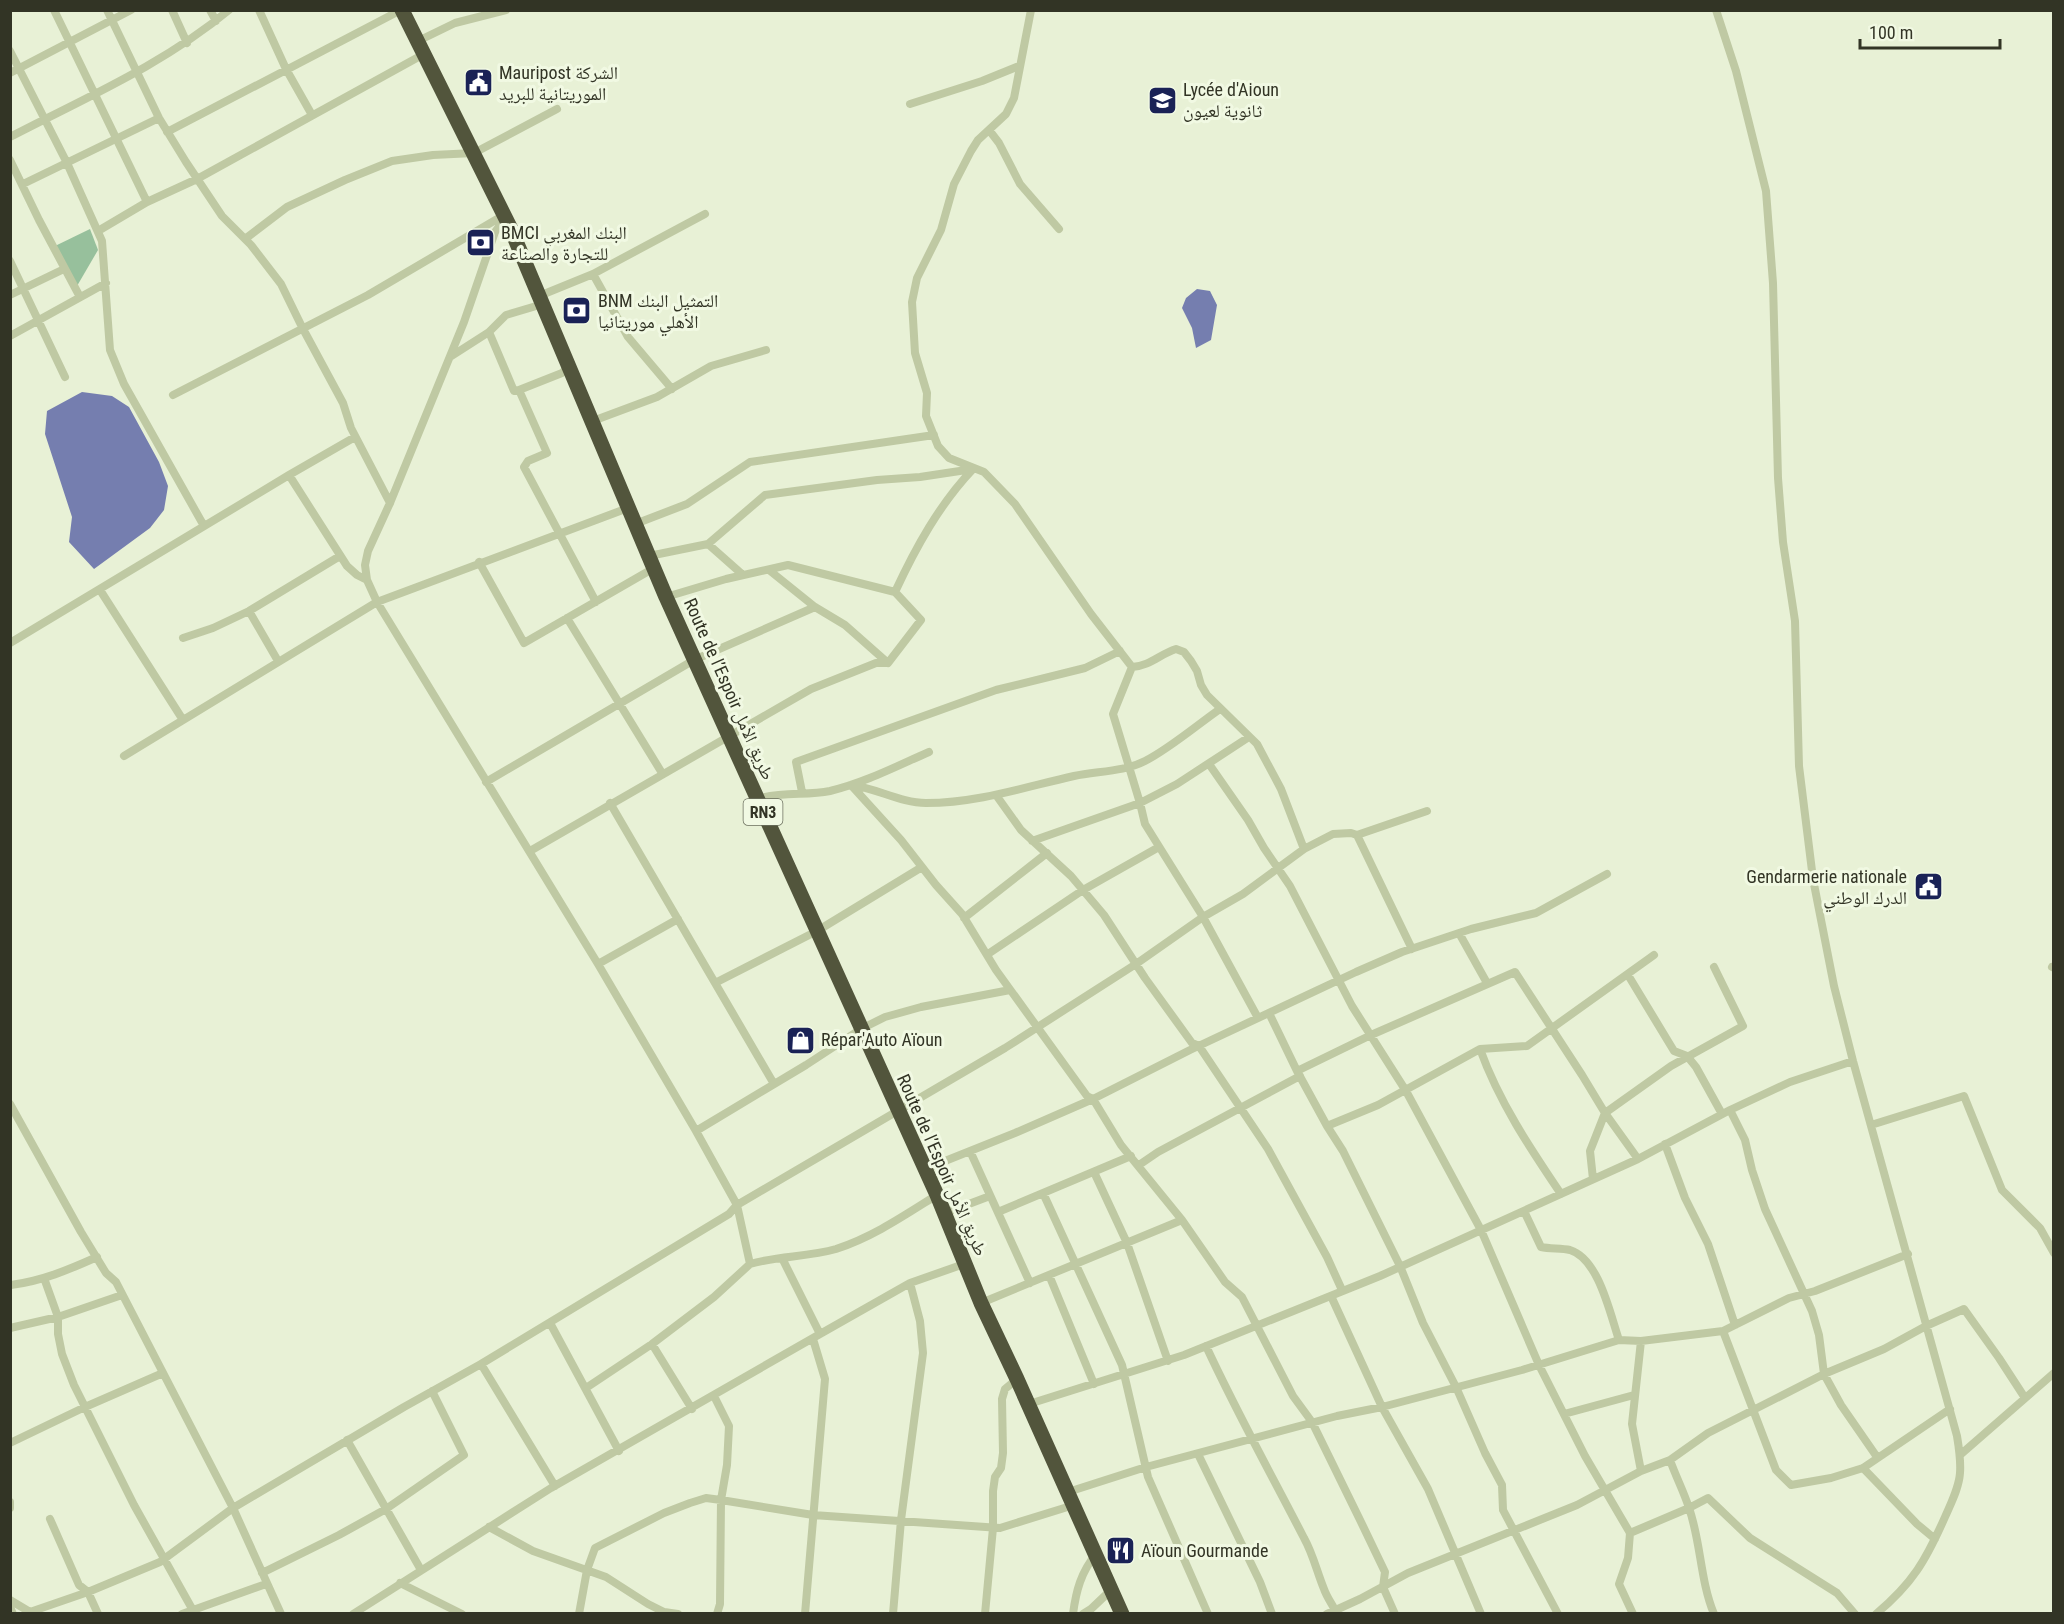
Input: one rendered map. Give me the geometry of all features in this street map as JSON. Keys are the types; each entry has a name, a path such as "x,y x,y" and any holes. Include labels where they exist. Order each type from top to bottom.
{"highway":[{"name":"Route de l’Espoir طريق الأمل","path":"402,10 504,216 666,597 937,1195 981,1303 1029,1404 1122,1614"}],"street":[{"path":"54,10 147,202"},
{"path":"106,10 159,118 197,179 222,216 245,239 281,284 343,403 355,437 390,503"},
{"path":"10,73 131,10"},
{"path":"172,10 187,43"},
{"path":"210,10 216,21"},
{"path":"10,137 137,72 187,43 229,10"},
{"path":"259,10 286,69 312,115"},
{"path":"167,132 402,10"},
{"path":"98,231 147,202 197,179 312,115 455,23 475,15 506,10"},
{"path":"1031,10 1014,98 1006,114 978,140 954,184 941,230 918,278 912,302 915,353 927,393 926,416 938,446 949,458 984,472 1015,504 1091,614 1132,667"},
{"path":"1716,10 1736,71 1766,192 1773,283 1778,478 1783,542 1795,621 1799,766 1813,879 1822,929 1853,1061 1908,1254 1950,1409 1960,1455 1960,1475 1952,1502 1922,1565 1906,1585 1876,1614"},
{"path":"10,51 67,163 102,241 110,350 124,384 204,526"},
{"path":"910,104 982,81 1019,66"},
{"path":"245,239 287,207 392,161 433,155 474,153 558,109"},
{"path":"23,184 159,118"},
{"path":"989,129 999,143 1020,184 1059,230"},
{"path":"10,160 13,170 23,184 80,297"},
{"path":"450,358 489,332 507,315 593,274 705,214"},
{"path":"173,395 402,276 504,216"},
{"path":"504,216 495,232 450,358 368,551 365,565 367,580 377,602 530,851 696,1131 737,1205 750,1264"},
{"path":"10,261 65,376"},
{"path":"10,294 64,269"},
{"path":"593,274 628,337 672,389"},
{"path":"10,336 105,283"},
{"path":"489,332 514,391 562,373 569,366"},
{"path":"590,422 657,397 711,366 766,350"},
{"path":"519,390 547,453 528,461 524,466 596,602"},
{"path":"635,524 687,504 750,462 934,435"},
{"path":"10,643 355,437"},
{"path":"479,562 524,643 596,602 651,562 708,544 765,495 973,469"},
{"path":"895,592 930,525 953,490 973,469"},
{"path":"289,475 351,571 367,580"},
{"path":"124,756 377,602 628,508"},
{"path":"708,544 743,575"},
{"path":"183,638 213,628 249,611 340,556"},
{"path":"666,597 788,565 895,592 921,620 888,663"},
{"path":"769,570 815,607 844,625 888,663"},
{"path":"100,590 183,720"},
{"path":"486,782 694,660 815,607"},
{"path":"249,611 278,661"},
{"path":"567,618 662,773"},
{"path":"1132,667 1148,664 1166,652 1176,649 1184,652 1197,671 1207,695 1257,744 1281,789 1304,849"},
{"path":"802,792 796,762 996,690 1085,668 1120,651"},
{"path":"530,851 811,688 876,663 888,663"},
{"path":"1132,667 1113,714 1145,824 1203,917 1258,1018"},
{"path":"851,785 863,786 885,794 924,803 963,801 996,795 1145,762 1220,709"},
{"path":"1032,841 1140,803 1177,784 1249,737"},
{"path":"757,799 774,794 827,792 851,785 929,752"},
{"path":"1209,764 1248,820 1301,907 1352,1006 1406,1091 1481,1230 1539,1365 1605,1491 1630,1533 1628,1558 1619,1584 1633,1614"},
{"path":"851,785 964,918 1037,1028 1087,1096 1093,1099 1121,1145 1182,1220 1225,1282 1242,1297 1293,1396 1312,1422 1384,1572 1383,1587 1395,1614"},
{"path":"996,795 1021,830 1083,890 1104,915 1192,1043 1199,1046 1268,1149 1327,1257 1342,1290"},
{"path":"610,803 774,1084"},
{"path":"10,1599 30,1612 88,1592 164,1559 233,1508 482,1364 729,1214 737,1205 1037,1028 1136,964 1203,917 1244,894 1304,849 1333,834 1357,835 1427,811"},
{"path":"1357,835 1412,949"},
{"path":"988,954 1083,890 1159,847"},
{"path":"964,918 1047,854"},
{"path":"715,983 817,931 922,867"},
{"path":"925,1169 1093,1099 1340,980 1412,949 1459,933 1536,913 1607,874"},
{"path":"598,964 678,919"},
{"path":"1459,933 1487,983"},
{"path":"1327,1126 1406,1091 1480,1049 1527,1046 1654,955"},
{"path":"1593,1179 1590,1151 1605,1113 1645,1083 1687,1056 1743,1026 1714,967"},
{"path":"1138,1165 1371,1035 1515,972 1605,1113 1638,1159"},
{"path":"1628,975 1674,1051 1687,1056 1696,1067 1745,1140 1752,1170 1766,1209 1812,1311 1820,1335 1824,1374 1841,1405 1877,1457"},
{"path":"696,1131 861,1029 885,1017 921,1007 1010,990"},
{"path":"1269,1013 1298,1074 1343,1151 1401,1266 1423,1323 1502,1485 1503,1510 1558,1614"},
{"path":"1480,1049 1488,1072 1524,1138 1561,1194"},
{"path":"1029,1404 1124,1376 1331,1296 1638,1159 1726,1112 1790,1082 1853,1061"},
{"path":"1871,1125 1964,1096 2002,1190 2040,1228 2054,1253"},
{"path":"10,1104 106,1273 116,1282 233,1508 281,1614"},
{"path":"1665,1144 1685,1198 1708,1244 1735,1325"},
{"path":"970,1151 1030,1283"},
{"path":"998,1212 1131,1156"},
{"path":"1094,1173 1127,1243 1168,1360"},
{"path":"1043,1193 1122,1365 1148,1477 1208,1614"},
{"path":"586,1388 652,1344 714,1297 750,1264 834,1250 866,1238 937,1195"},
{"path":"945,1213 990,1196"},
{"path":"1524,1211 1541,1246 1570,1250 1586,1259 1594,1271 1619,1340"},
{"path":"981,1303 1182,1220"},
{"path":"579,1614 587,1570 595,1548 690,1503 706,1498 813,1515 1000,1528 1028,1520 1071,1498 1146,1467 1312,1422 1382,1407 1539,1365 1619,1340 1641,1341 1723,1330 1789,1298 1908,1254"},
{"path":"10,1285 64,1273 97,1257"},
{"path":"782,1258 817,1336 825,1379 805,1614"},
{"path":"353,1614 555,1486 910,1283 964,1264"},
{"path":"1049,1275 1094,1384"},
{"path":"44,1278 58,1317 58,1334 62,1354 84,1407 117,1472 194,1611"},
{"path":"893,1614 901,1520 923,1353 920,1321 910,1283"},
{"path":"10,1328 58,1317 122,1295"},
{"path":"1331,1296 1382,1407 1428,1489 1481,1614"},
{"path":"1206,1346 1238,1415 1254,1439 1285,1504 1305,1539 1318,1567 1333,1612 1408,1573 1577,1505 1641,1471 1670,1460 1708,1433 1824,1374 1884,1349 1964,1309 2025,1398"},
{"path":"550,1323 619,1451"},
{"path":"1723,1330 1776,1470 1791,1485 1831,1478 1863,1468 1950,1409"},
{"path":"1641,1341 1632,1424 1641,1471"},
{"path":"652,1344 692,1409"},
{"path":"482,1364 555,1486"},
{"path":"10,1443 84,1407 163,1373"},
{"path":"1960,1455 2054,1373"},
{"path":"985,1614 993,1528 993,1491 1003,1453 1002,1399 1005,1389 1017,1379"},
{"path":"262,1573 387,1509 464,1455 432,1391"},
{"path":"1564,1414 1634,1395"},
{"path":"714,1396 729,1426 727,1465 721,1500 720,1604 717,1614"},
{"path":"347,1440 421,1570"},
{"path":"1198,1454 1260,1582 1272,1614"},
{"path":"1670,1460 1689,1508 1703,1578 1714,1614"},
{"path":"1863,1468 1917,1524 1935,1539"},
{"path":"1630,1533 1708,1498 1750,1538 1837,1593 1855,1614"},
{"path":"10,1502 10,1508"},
{"path":"50,1519 79,1585 88,1592 98,1614"},
{"path":"489,1527 533,1551 606,1577 664,1612 678,1614"},
{"path":"1073,1614 1081,1575 1096,1554"},
{"path":"400,1583 462,1614"},
{"path":"182,1614 266,1584"},
{"path":"1083,1614 1111,1590"},
{"path":"10,1607 13,1614"}],"green space":[{"path":"90,229 98,250 77,286 55,246"}],"water":[{"path":"1197,289 1210,291 1217,305 1211,340 1196,348 1192,328 1182,308 1186,298"},
{"path":"82,392 112,396 129,407 159,462 168,486 164,510 150,528 94,569 69,542 72,517 45,434 47,411"}],"place":[{"name":"Mauripost الشركة الموريتانية للبريد","path":"478,83"},
{"name":"Lycée d'Aioun ثانوية لعيون","path":"1162,100"},
{"name":"BMCI البنك المغربي للتجارة والصناعة","path":"480,243"},
{"name":"BNM التمثيل البنك الأهلي موريتانيا","path":"577,311"},
{"name":"Gendarmerie nationale الدرك الوطني","path":"1928,887"},
{"name":"Répar'Auto Aïoun","path":"800,1040"},
{"name":"Aïoun Gourmande","path":"1120,1551"}]}
